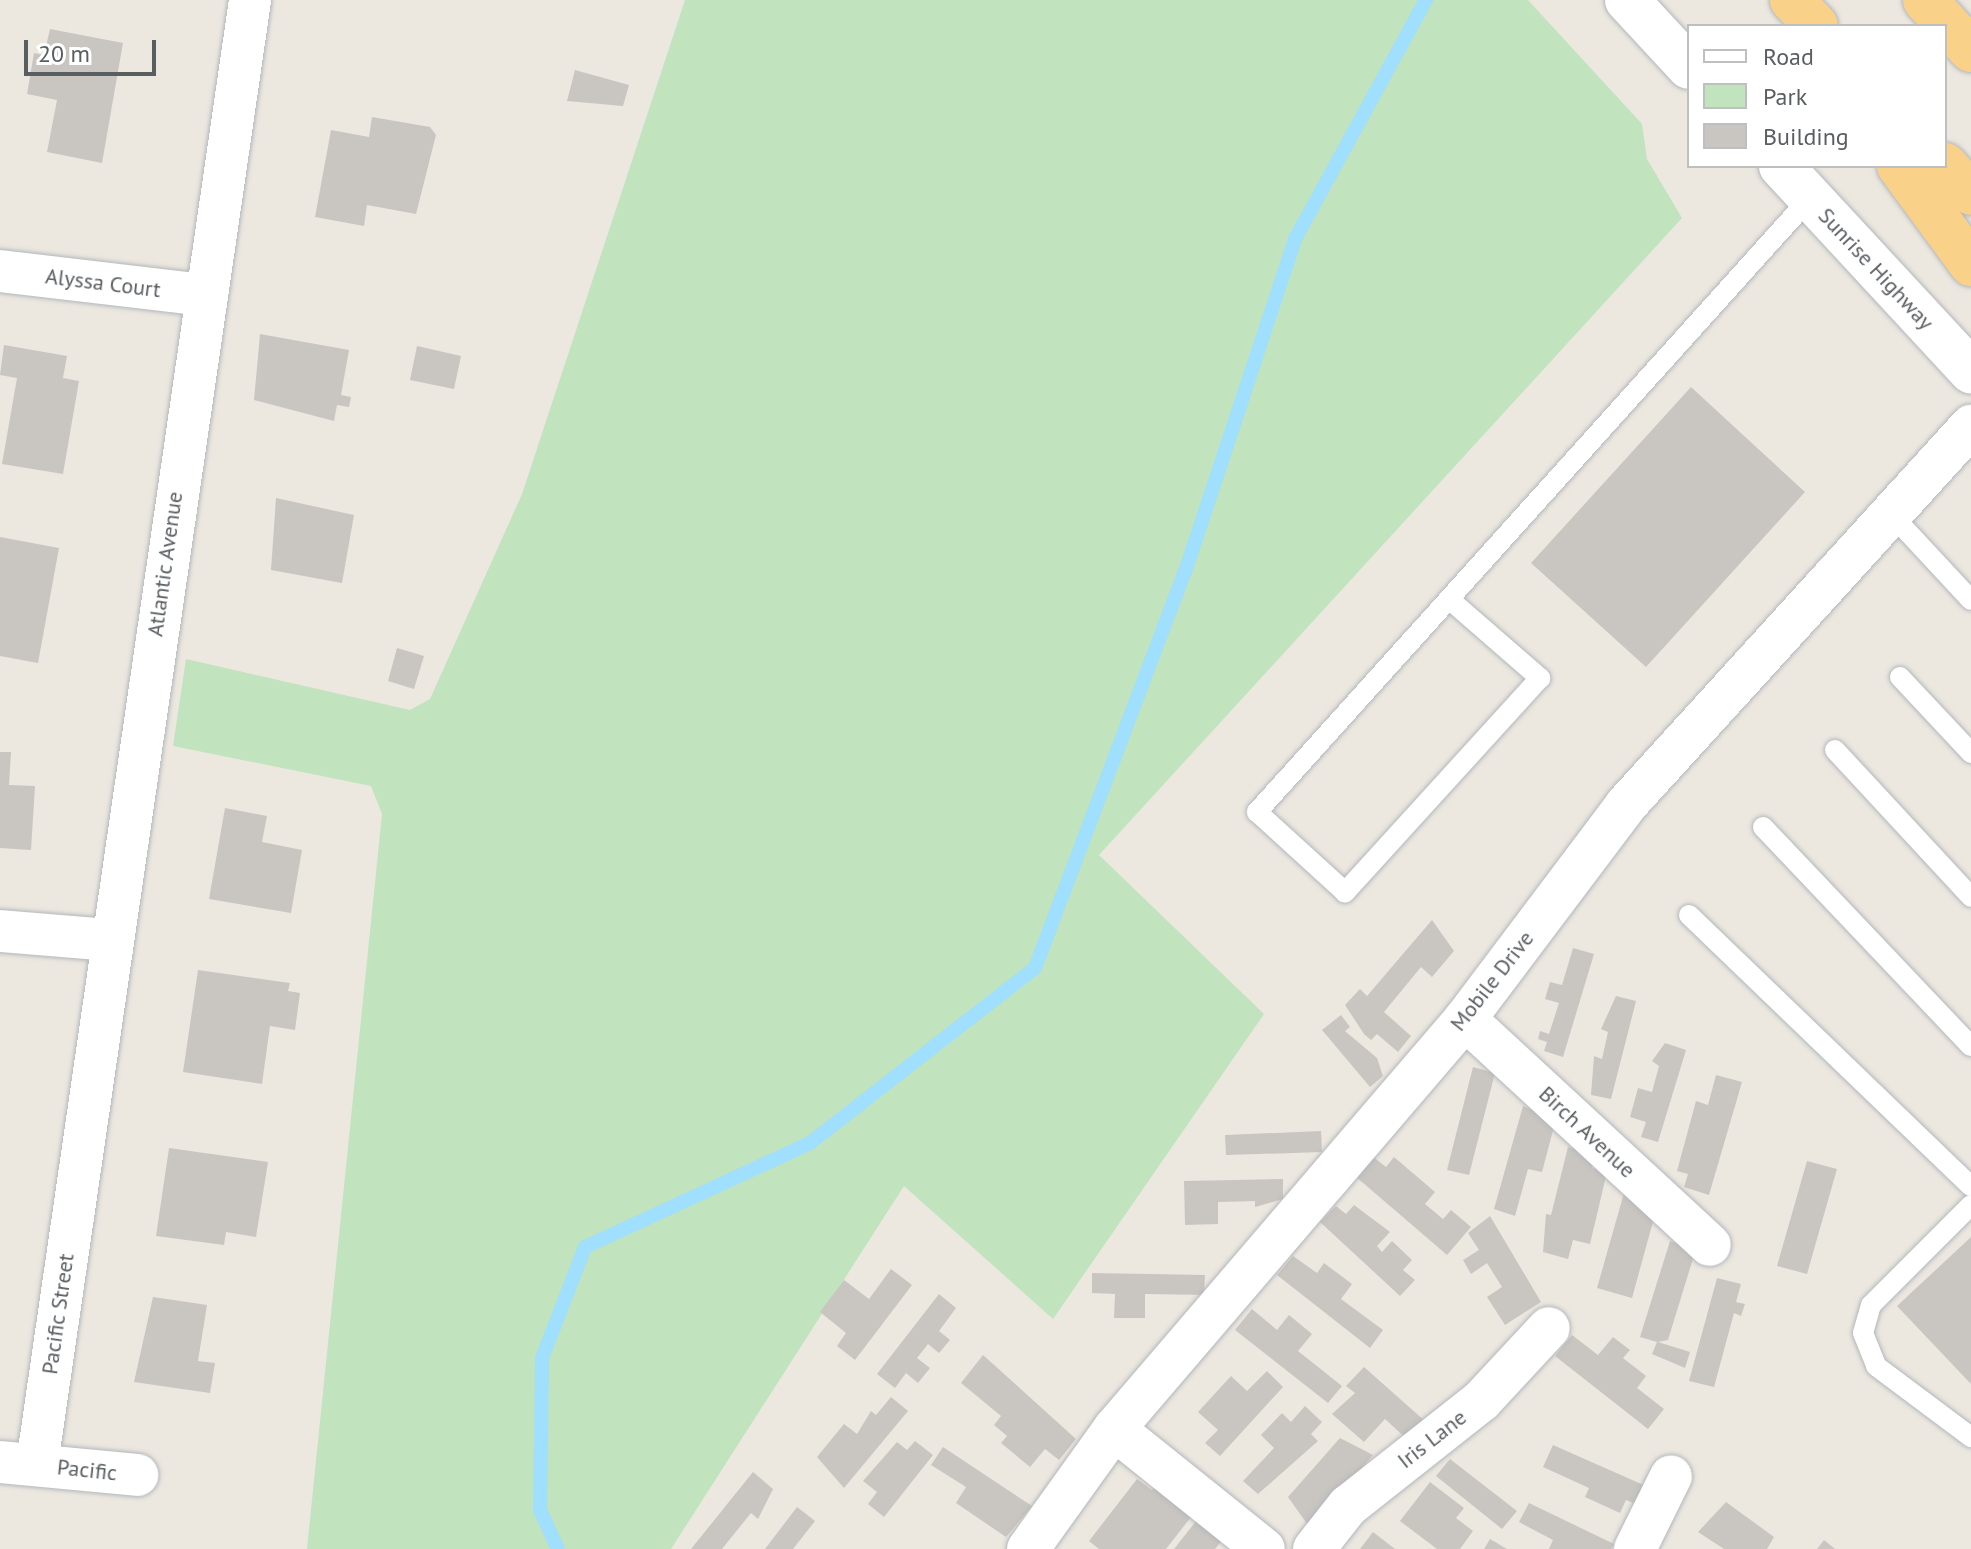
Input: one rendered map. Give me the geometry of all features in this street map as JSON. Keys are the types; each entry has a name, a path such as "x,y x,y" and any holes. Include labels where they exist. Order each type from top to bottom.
{"highway":[{"path":"1778,0 1796,24"},
{"path":"1792,0 1814,24"},
{"path":"1925,0 1971,50"},
{"path":"1947,167 1971,193"},
{"path":"1900,168 1971,264"}],"main road":[{"path":"1627,0 1687,65"},
{"name":"Sunrise Highway","path":"1783,168 1971,371"}],"street":[{"name":"Atlantic Avenue","path":"83,1128 250,0"},
{"name":"Alyssa Court","path":"0,271 205,295"},
{"name":"Mobile Drive","path":"1028,1549 1114,1429 1465,1019 1626,805 1971,426"},
{"path":"0,931 109,940"},
{"name":"Birch Avenue","path":"1465,1019 1710,1245"},
{"name":"Pacific Street","path":"18,1463 83,1128"},
{"name":"Iris Lane","path":"1314,1549 1348,1506 1482,1400 1549,1328"},
{"path":"1114,1429 1264,1549"},
{"name":"Pacific","path":"18,1463 137,1475"},
{"path":"1635,1549 1671,1476"}],"lane":[{"path":"1449,599 1540,678 1345,892 1257,812 1810,198"},
{"path":"1891,514 1971,600"},
{"path":"1900,677 1971,753"},
{"path":"1835,750 1971,897"},
{"path":"1763,827 1971,1046"},
{"path":"1689,915 1971,1186"},
{"path":"1971,1205 1871,1305 1863,1333 1876,1366 1971,1437"}],"green space":[{"path":"685,0 1528,0 1642,124 1647,159 1682,218 1099,855 1264,1014 1053,1319 904,1186 671,1549 307,1549 382,814 371,786 173,746 186,659 410,710 430,699 522,494"}],"building":[{"path":"50,29 123,43 102,163 47,152 57,100 27,94 34,53 44,55"},
{"path":"575,70 629,85 623,106 567,101"},
{"path":"372,117 430,127 436,135 416,214 367,205 364,226 315,217 331,130 369,137"},
{"path":"260,334 349,350 341,395 351,397 349,407 337,405 334,421 254,400"},
{"path":"4,345 67,356 63,378 79,381 63,474 2,464 17,378 0,375"},
{"path":"417,346 461,356 454,389 410,380"},
{"path":"1691,387 1805,492 1646,667 1531,563"},
{"path":"276,498 354,515 342,583 271,570"},
{"path":"0,537 59,548 38,663 0,656"},
{"path":"397,648 424,656 414,689 388,681"},
{"path":"0,752 11,752 9,785 35,786 31,850 0,848"},
{"path":"225,808 267,816 262,842 302,850 291,913 209,899"},
{"path":"1432,920 1454,951 1432,977 1421,967 1384,1012 1411,1036 1398,1052 1377,1034 1371,1040 1364,1034 1345,1005 1360,989 1367,996"},
{"path":"1573,948 1594,954 1563,1057 1544,1051 1547,1042 1538,1039 1540,1031 1549,1034 1559,1003 1545,999 1550,982 1562,985"},
{"path":"198,970 290,983 288,991 300,993 295,1030 270,1026 262,1084 183,1072"},
{"path":"1616,996 1636,1001 1611,1099 1591,1095 1594,1056 1602,1059 1608,1032 1601,1029"},
{"path":"1341,1015 1350,1027 1345,1031 1377,1058 1383,1076 1370,1087 1322,1030"},
{"path":"1665,1043 1686,1050 1658,1142 1641,1137 1646,1122 1630,1117 1638,1088 1652,1092 1659,1066 1652,1061"},
{"path":"1473,1067 1495,1073 1469,1175 1447,1170"},
{"path":"1716,1075 1742,1082 1709,1195 1684,1187 1688,1174 1677,1171 1696,1101 1708,1105"},
{"path":"1523,1106 1556,1119 1542,1172 1528,1169 1515,1216 1494,1209"},
{"path":"1321,1131 1322,1152 1226,1155 1225,1135"},
{"path":"1568,1147 1595,1153 1592,1168 1607,1172 1590,1244 1573,1240 1568,1259 1543,1252 1546,1214 1551,1215"},
{"path":"169,1148 268,1162 256,1237 226,1232 224,1245 156,1236"},
{"path":"1372,1156 1386,1167 1394,1157 1435,1192 1425,1204 1443,1219 1451,1210 1471,1227 1447,1255 1355,1176"},
{"path":"1807,1161 1837,1169 1807,1274 1777,1266"},
{"path":"1283,1179 1283,1199 1255,1207 1255,1201 1218,1202 1218,1224 1185,1225 1184,1181"},
{"path":"1624,1193 1648,1200 1644,1214 1654,1218 1632,1298 1597,1288"},
{"path":"1354,1205 1390,1232 1377,1246 1382,1252 1392,1241 1412,1260 1403,1270 1415,1280 1400,1296 1320,1222 1336,1206 1346,1214"},
{"path":"1490,1216 1541,1302 1505,1325 1487,1297 1502,1287 1487,1263 1471,1274 1463,1260 1479,1250 1468,1233"},
{"path":"1971,1237 1971,1384 1897,1306"},
{"path":"1670,1241 1696,1249 1668,1340 1658,1342 1690,1352 1685,1368 1652,1354 1657,1342 1640,1337"},
{"path":"1293,1256 1317,1273 1324,1263 1352,1284 1341,1299 1383,1330 1370,1348 1277,1275"},
{"path":"891,1269 912,1285 855,1360 837,1346 846,1333 820,1312 844,1280 869,1299"},
{"path":"1092,1273 1205,1275 1204,1295 1145,1294 1145,1318 1114,1318 1115,1294 1092,1293"},
{"path":"1717,1278 1741,1284 1736,1302 1745,1304 1741,1316 1734,1313 1714,1387 1689,1381"},
{"path":"939,1294 956,1308 939,1331 950,1340 939,1353 928,1344 917,1358 930,1368 918,1383 906,1373 895,1388 877,1374"},
{"path":"153,1297 207,1305 198,1361 215,1363 210,1393 134,1382"},
{"path":"1252,1309 1277,1330 1289,1315 1312,1334 1298,1351 1342,1386 1328,1403 1235,1330"},
{"path":"1572,1335 1598,1355 1613,1337 1630,1350 1623,1358 1646,1376 1637,1388 1664,1409 1648,1429 1555,1356"},
{"path":"983,1355 1076,1439 1059,1460 1045,1449 1030,1467 1001,1443 1007,1436 994,1425 1001,1416 961,1383"},
{"path":"1364,1367 1426,1422 1409,1441 1385,1419 1364,1442 1332,1414 1355,1393 1346,1386"},
{"path":"1267,1371 1283,1387 1220,1456 1205,1443 1218,1430 1198,1412 1231,1376 1247,1391"},
{"path":"891,1397 908,1411 844,1488 817,1457 844,1424 857,1434 871,1411 876,1415"},
{"path":"1305,1406 1322,1422 1311,1434 1318,1441 1258,1494 1243,1481 1274,1448 1261,1435 1282,1413 1291,1422"},
{"path":"1340,1438 1373,1455 1310,1528 1288,1497"},
{"path":"915,1441 933,1455 884,1517 868,1504 877,1492 863,1481 897,1442 907,1450"},
{"path":"1553,1445 1648,1487 1640,1506 1626,1500 1620,1513 1585,1497 1589,1488 1543,1467"},
{"path":"943,1447 1032,1506 1006,1537 956,1503 966,1487 931,1465"},
{"path":"1450,1459 1517,1511 1502,1529 1436,1476"},
{"path":"753,1472 773,1489 758,1519 751,1513 722,1549 691,1549"},
{"path":"1164,1475 1198,1508 1166,1549 1099,1549 1089,1541 1137,1479 1152,1490"},
{"path":"1430,1482 1464,1508 1456,1518 1473,1531 1460,1549 1437,1549 1400,1521"},
{"path":"1726,1502 1774,1537 1767,1549 1724,1549 1698,1532"},
{"path":"1529,1503 1614,1544 1611,1549 1549,1549 1553,1540 1519,1522"},
{"path":"797,1507 815,1521 793,1549 765,1549"},
{"path":"1204,1511 1223,1539 1215,1549 1174,1549"},
{"path":"1373,1532 1395,1549 1360,1549"},
{"path":"1490,1539 1507,1549 1484,1549"},
{"path":"1824,1540 1835,1549 1817,1549"}],"waterway":[{"path":"558,1549 540,1510 542,1358 585,1247 810,1143 1035,968 1185,572 1295,239 1426,0"}]}
